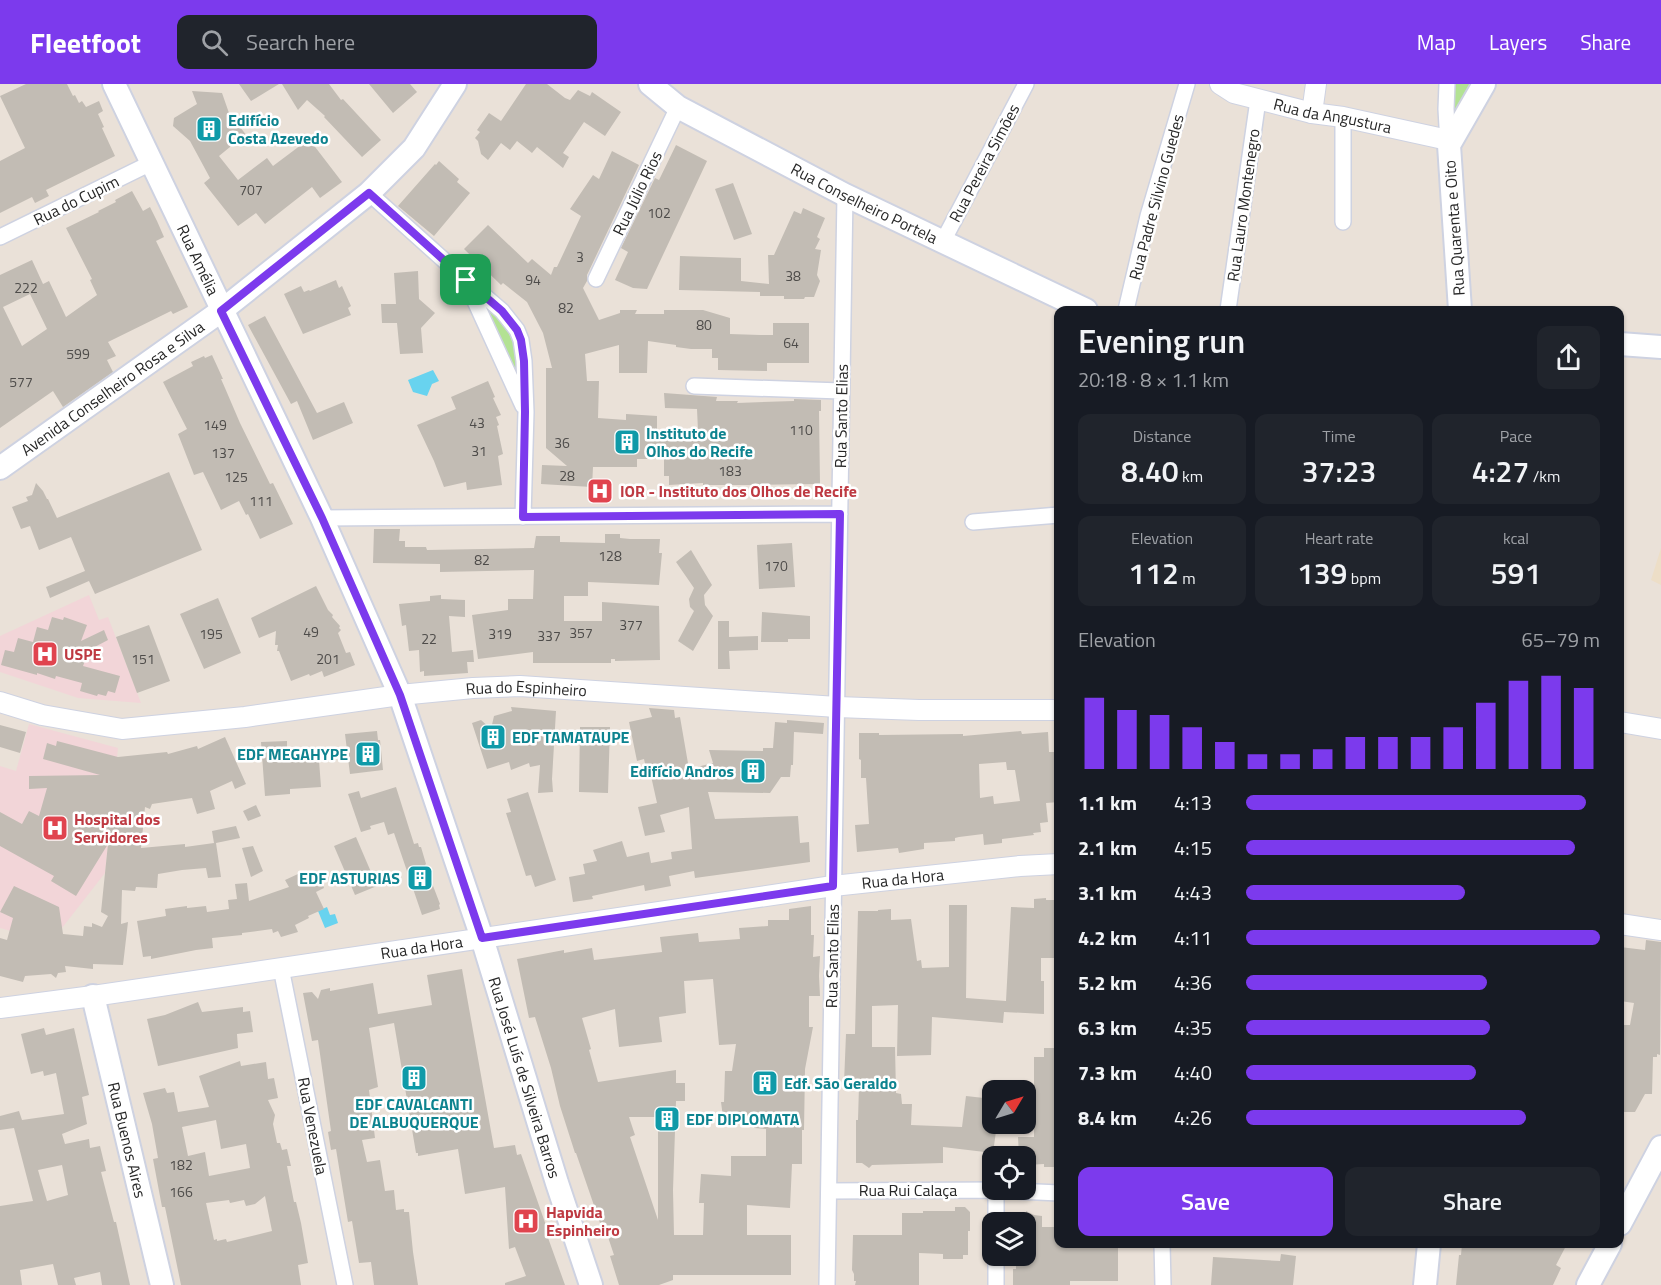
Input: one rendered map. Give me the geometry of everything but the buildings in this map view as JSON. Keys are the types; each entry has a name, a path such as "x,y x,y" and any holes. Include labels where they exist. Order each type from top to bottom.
{"main road":[{"name":"Rua Amélia","path":"114,84 322,518 400,695 482,938"},
{"name":"Avenida Conselheiro Rosa e Silva","path":"0,468 221,311 369,193 414,148 455,84"},
{"name":"Rua Conselheiro Portela","path":"650,84 678,107 845,195 1077,306"},
{"name":"Rua Quarenta e Oito","path":"1460,306 1448,143 1485,84"},
{"path":"1624,344 1661,347"},
{"name":"Rua José Luís de Silveira Barros","path":"482,938 557,1183 591,1285"},
{"name":"Rua Buenos Aires","path":"93,996 162,1285"},
{"path":"1624,1216 1661,1147"},
{"path":"1425,1285 1429,1248"},
{"path":"1589,1285 1608,1248"}],"street":[{"name":"Rua Pereira Simões","path":"942,243 1026,84"},
{"name":"Rua Padre Silvino Guedes","path":"1127,306 1148,216 1187,84"},
{"name":"Rua da Angustura","path":"1220,84 1234,93 1258,100 1312,113 1343,117 1448,143"},
{"path":"1312,113 1316,84"},
{"name":"Rua Quarenta e Oito","path":"1447,84 1448,143"},
{"name":"Rua Lauro Montenegro","path":"1229,306 1258,100"},
{"name":"Rua Júlio Rios","path":"596,279 678,107"},
{"path":"1343,117 1343,222"},
{"name":"Rua do Cupim","path":"0,237 151,163"},
{"path":"369,193 502,311 517,330 524,361 523,517"},
{"name":"Rua Santo Elias","path":"827,1285 845,195"},
{"path":"466,280 525,412"},
{"path":"693,386 842,391"},
{"path":"322,518 840,514"},
{"path":"973,522 1054,515"},
{"name":"Rua do Espinheiro","path":"0,702 42,715 122,729 245,717 400,695 520,686 837,707 919,710 1054,710"},
{"path":"1624,723 1661,729"},
{"name":"Rua da Hora","path":"0,1008 833,886 1054,864"},
{"path":"1624,925 1661,930"},
{"name":"Rua Venezuela","path":"281,968 345,1285"},
{"name":"Rua Rui Calaça","path":"829,1191 982,1190"},
{"name":"Rua Rui Calaça","path":"1036,1191 1054,1192"},
{"path":"1162,1248 1163,1285"},
{"path":"996,1266 996,1285"}],"shaded area":[{"path":"1661,548 1661,585 1651,580"},
{"name":"USPE","path":"89,595 99,620 108,617 141,703 78,698 0,672 0,636"},
{"name":"Hospital dos Servidores","path":"29,724 118,748 105,873 51,942 0,928 0,766 16,771"}],"green space":[{"path":"1451,84 1478,84 1454,122"},
{"path":"467,286 500,314 520,358 524,405"}],"water":[{"path":"433,370 439,381 432,384 427,396 413,392 408,380"},
{"path":"327,907 330,915 335,914 338,923 325,928 318,911"}],"place":[{"name":"Edifício Costa Azevedo","path":"209,129"},
{"name":"Instituto de Olhos do Recife","path":"627,442"},
{"name":"IOR - Instituto dos Olhos de Recife","path":"600,491"},
{"name":"USPE","path":"45,654"},
{"name":"EDF TAMATAUPE","path":"493,737"},
{"name":"EDF MEGAHYPE","path":"368,754"},
{"name":"Edifício Andros","path":"753,771"},
{"name":"Hospital dos Servidores","path":"55,828"},
{"name":"EDF ASTURIAS","path":"420,878"},
{"name":"EDF CAVALCANTI DE ALBUQUERQUE","path":"414,1078"},
{"name":"Edf. São Geraldo","path":"765,1083"},
{"name":"EDF DIPLOMATA","path":"667,1119"},
{"name":"Hapvida Espinheiro","path":"526,1221"}],"route":[{"path":"369,193 466,280 502,311 517,330 521,340 524,361 525,412 523,517 840,514 833,886 482,938 400,695 322,518 221,311 369,193"}]}
